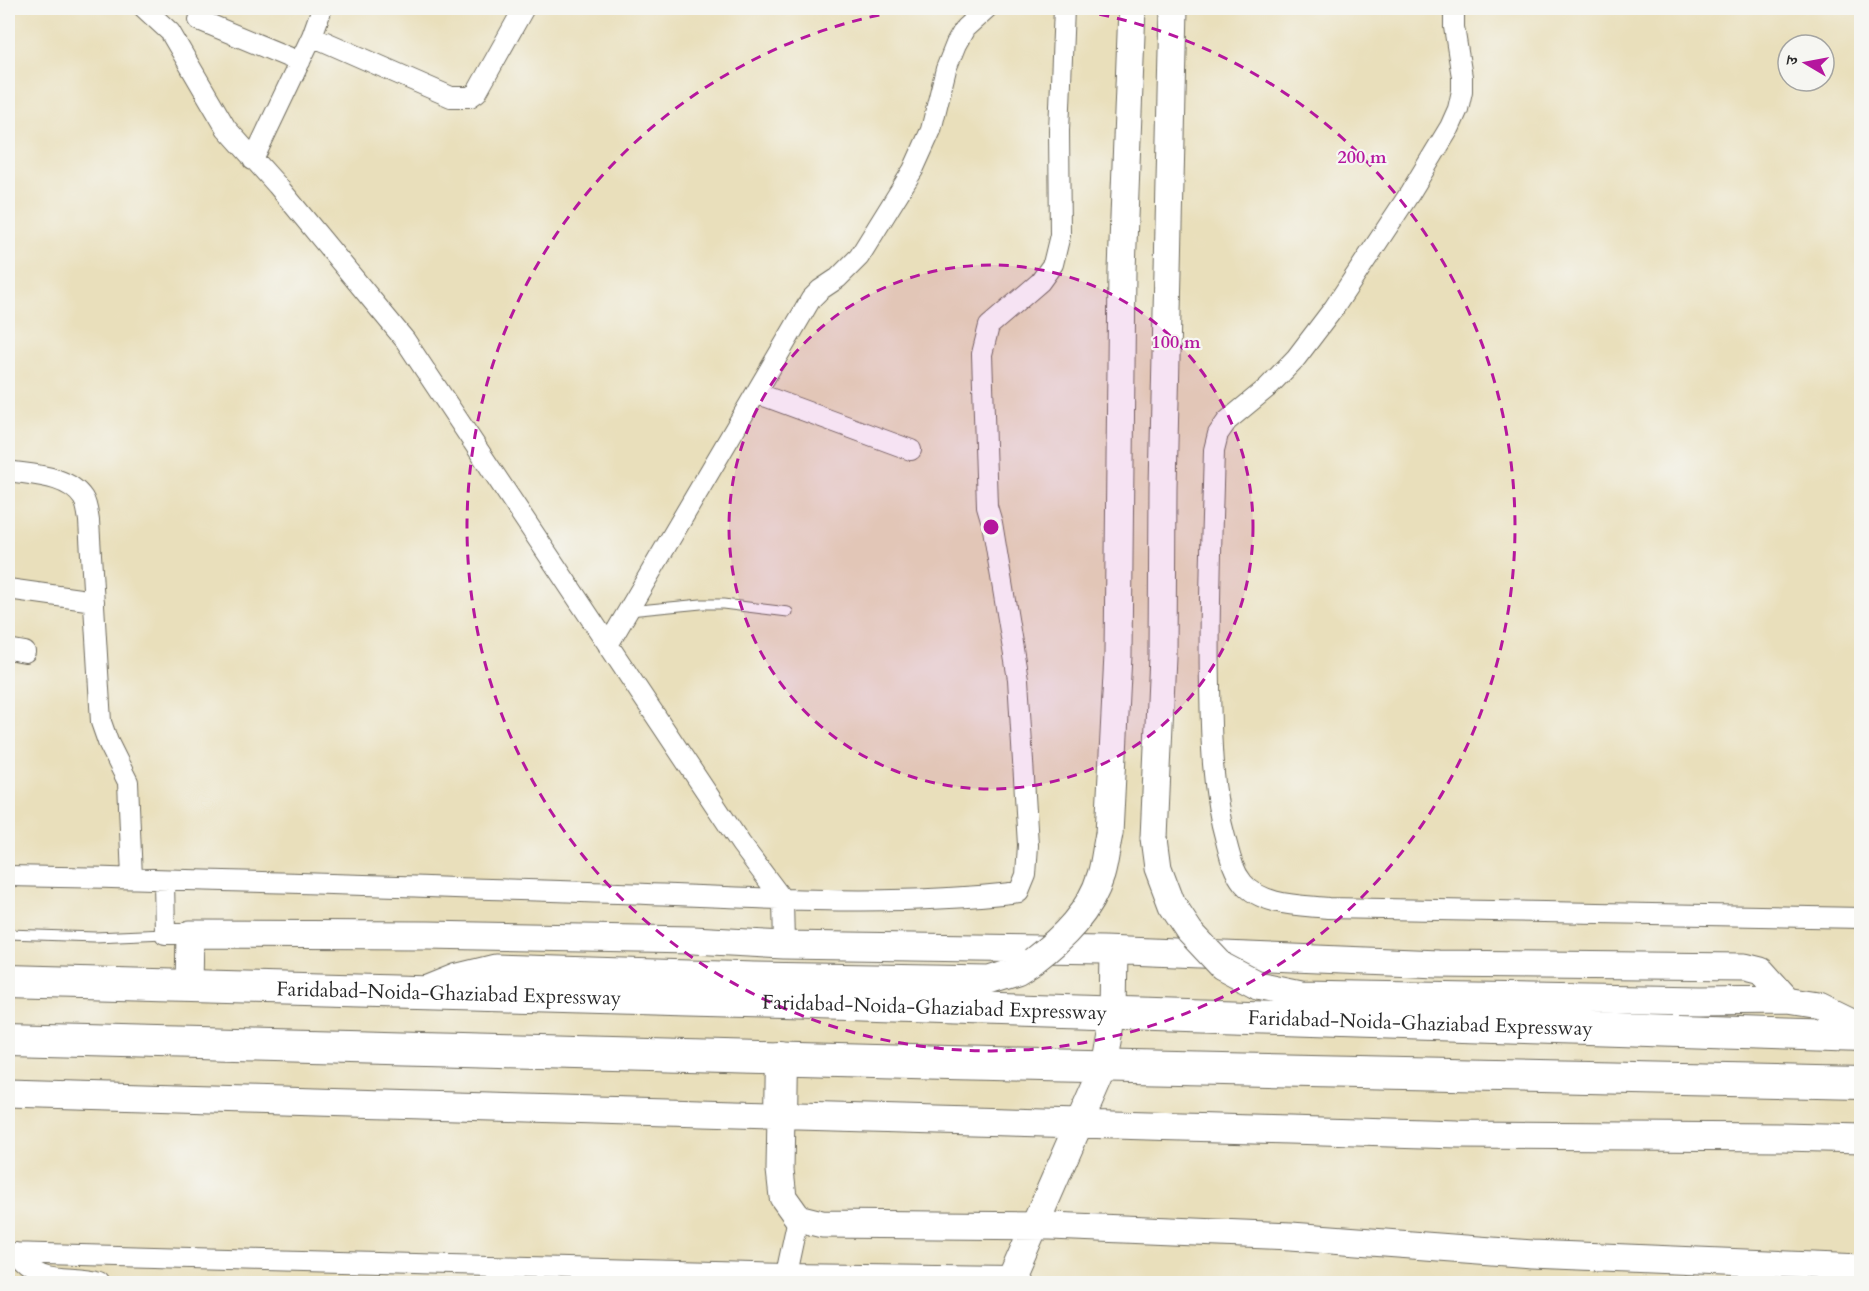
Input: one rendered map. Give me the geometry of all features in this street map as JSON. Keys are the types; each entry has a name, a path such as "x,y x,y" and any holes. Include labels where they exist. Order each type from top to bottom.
{"main road":[{"name":"Faridabad-Noida-Ghaziabad Expressway","path":"8,981 1113,1012 1862,1037"},
{"path":"8,1038 1104,1067 1862,1083"},
{"path":"781,1114 782,1058"}],"street":[{"path":"144,8 170,32 226,128 292,202 405,340 741,844 783,900 784,945"},
{"path":"253,160 312,36 322,8"},
{"path":"312,36 451,97 470,97 477,92 524,8"},
{"path":"608,645 811,299 838,278 859,257 913,170 931,130 944,78 956,44 965,28 987,8"},
{"path":"8,876 132,878 783,900 973,898 1019,892 1026,875 1028,845 1018,679 992,523 987,506 982,354 989,326 1040,282 1053,264 1060,236 1059,131 1064,8"},
{"path":"420,992 458,976 495,968 989,980 1017,971 1041,955 1071,928 1087,908 1101,875 1109,834 1118,656 1122,270 1132,8"},
{"path":"1174,8 1163,487 1162,656 1154,838 1158,868 1172,905 1190,932 1222,966 1258,985 1301,994 1699,1001 1787,1000 1819,1005 1862,1026"},
{"path":"1454,8 1454,27 1462,77 1462,92 1450,127 1410,193 1334,308 1296,358 1266,388 1227,421 1218,434 1214,450 1209,648 1211,740 1220,820 1234,870 1244,885 1256,894 1283,903 1328,908 1862,918"},
{"path":"170,32 203,14 300,62"},
{"path":"756,393 911,450"},
{"path":"8,471 49,477 65,483 85,500 89,521 101,722 108,742 128,782 132,878"},
{"path":"8,589 94,601"},
{"path":"164,880 189,986"},
{"path":"177,934 428,935 693,940 1041,955 1114,951 1438,964 1745,967 1761,971 1787,1000"},
{"path":"12,1253 522,1275 786,1274 1010,1280 1104,1067 1113,1012 1114,951"},
{"path":"8,1093 1458,1135 1862,1139"},
{"path":"781,1114 780,1170 783,1197 798,1218 822,1224 1033,1226 1291,1236 1532,1254 1862,1268"},
{"path":"786,1274 798,1218"},
{"path":"12,1253 26,1267 44,1276 102,1284"}],"lane":[{"path":"627,611 701,603 788,612"},
{"path":"8,933 94,937 177,934"}]}
